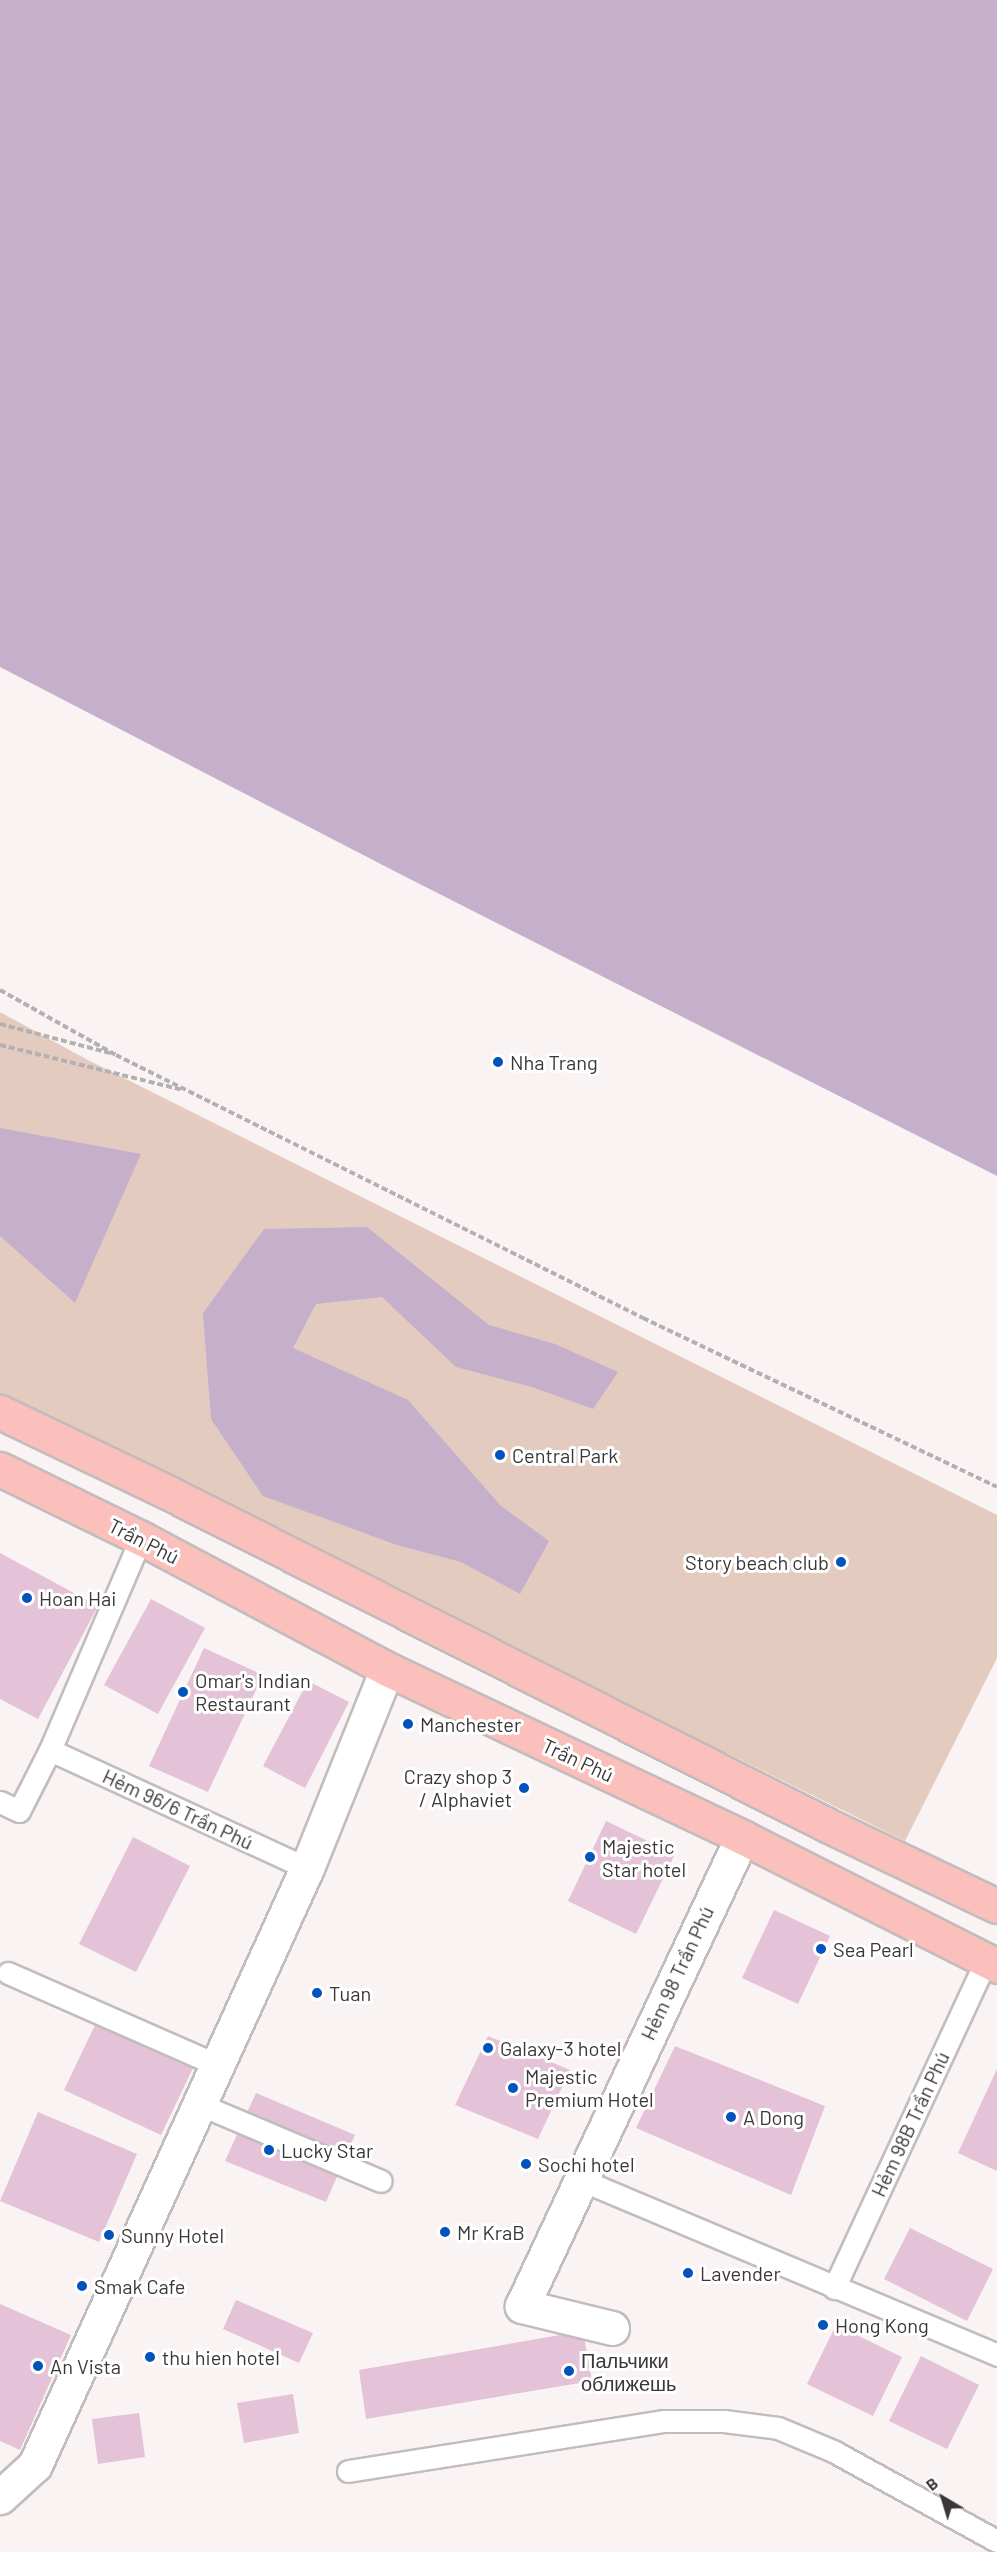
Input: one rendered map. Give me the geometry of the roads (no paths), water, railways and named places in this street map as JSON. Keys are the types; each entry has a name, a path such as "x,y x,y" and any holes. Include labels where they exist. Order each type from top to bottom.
{"main road":[{"path":"0,1412 180,1499 816,1819 997,1906"},
{"name":"Trần Phú","path":"0,1469 141,1538 387,1669 742,1837 992,1964"}],"street":[{"path":"0,2497 35,2465 201,2105 307,1868 387,1669"},
{"name":"Hẻm 98 Trần Phú","path":"612,2328 522,2306 579,2179 742,1837"}],"lane":[{"path":"0,1802 19,1811 50,1750 141,1538"},
{"name":"Hẻm 96/6 Trần Phú","path":"50,1750 307,1868"},
{"name":"Hẻm 98B Trần Phú","path":"834,2288 992,1964"},
{"path":"8,1973 218,2066"},
{"path":"201,2105 381,2181"},
{"path":"579,2179 997,2355"},
{"path":"348,2471 664,2421 724,2421 778,2428 833,2451 997,2541"}],"place":[{"name":"Nha Trang","path":"498,1062"},
{"name":"Central Park","path":"500,1455"},
{"name":"Story beach club","path":"841,1562"},
{"name":"Hoan Hai","path":"27,1598"},
{"name":"Omar's Indian Restaurant","path":"183,1692"},
{"name":"Manchester","path":"408,1724"},
{"name":"Crazy shop 3 / Alphaviet","path":"524,1788"},
{"name":"Majestic Star hotel","path":"590,1857"},
{"name":"Sea Pearl","path":"821,1949"},
{"name":"Tuan","path":"317,1993"},
{"name":"Galaxy-3 hotel","path":"488,2048"},
{"name":"Majestic Premium Hotel","path":"513,2088"},
{"name":"A Dong","path":"731,2117"},
{"name":"Lucky Star","path":"269,2150"},
{"name":"Sochi hotel","path":"526,2164"},
{"name":"Mr KraB","path":"445,2232"},
{"name":"Sunny Hotel","path":"109,2235"},
{"name":"Lavender","path":"688,2273"},
{"name":"Smak Cafe","path":"82,2286"},
{"name":"Hong Kong","path":"823,2325"},
{"name":"thu hien hotel","path":"150,2357"},
{"name":"An Vista","path":"38,2366"},
{"name":"Пальчики оближешь","path":"569,2371"}]}
